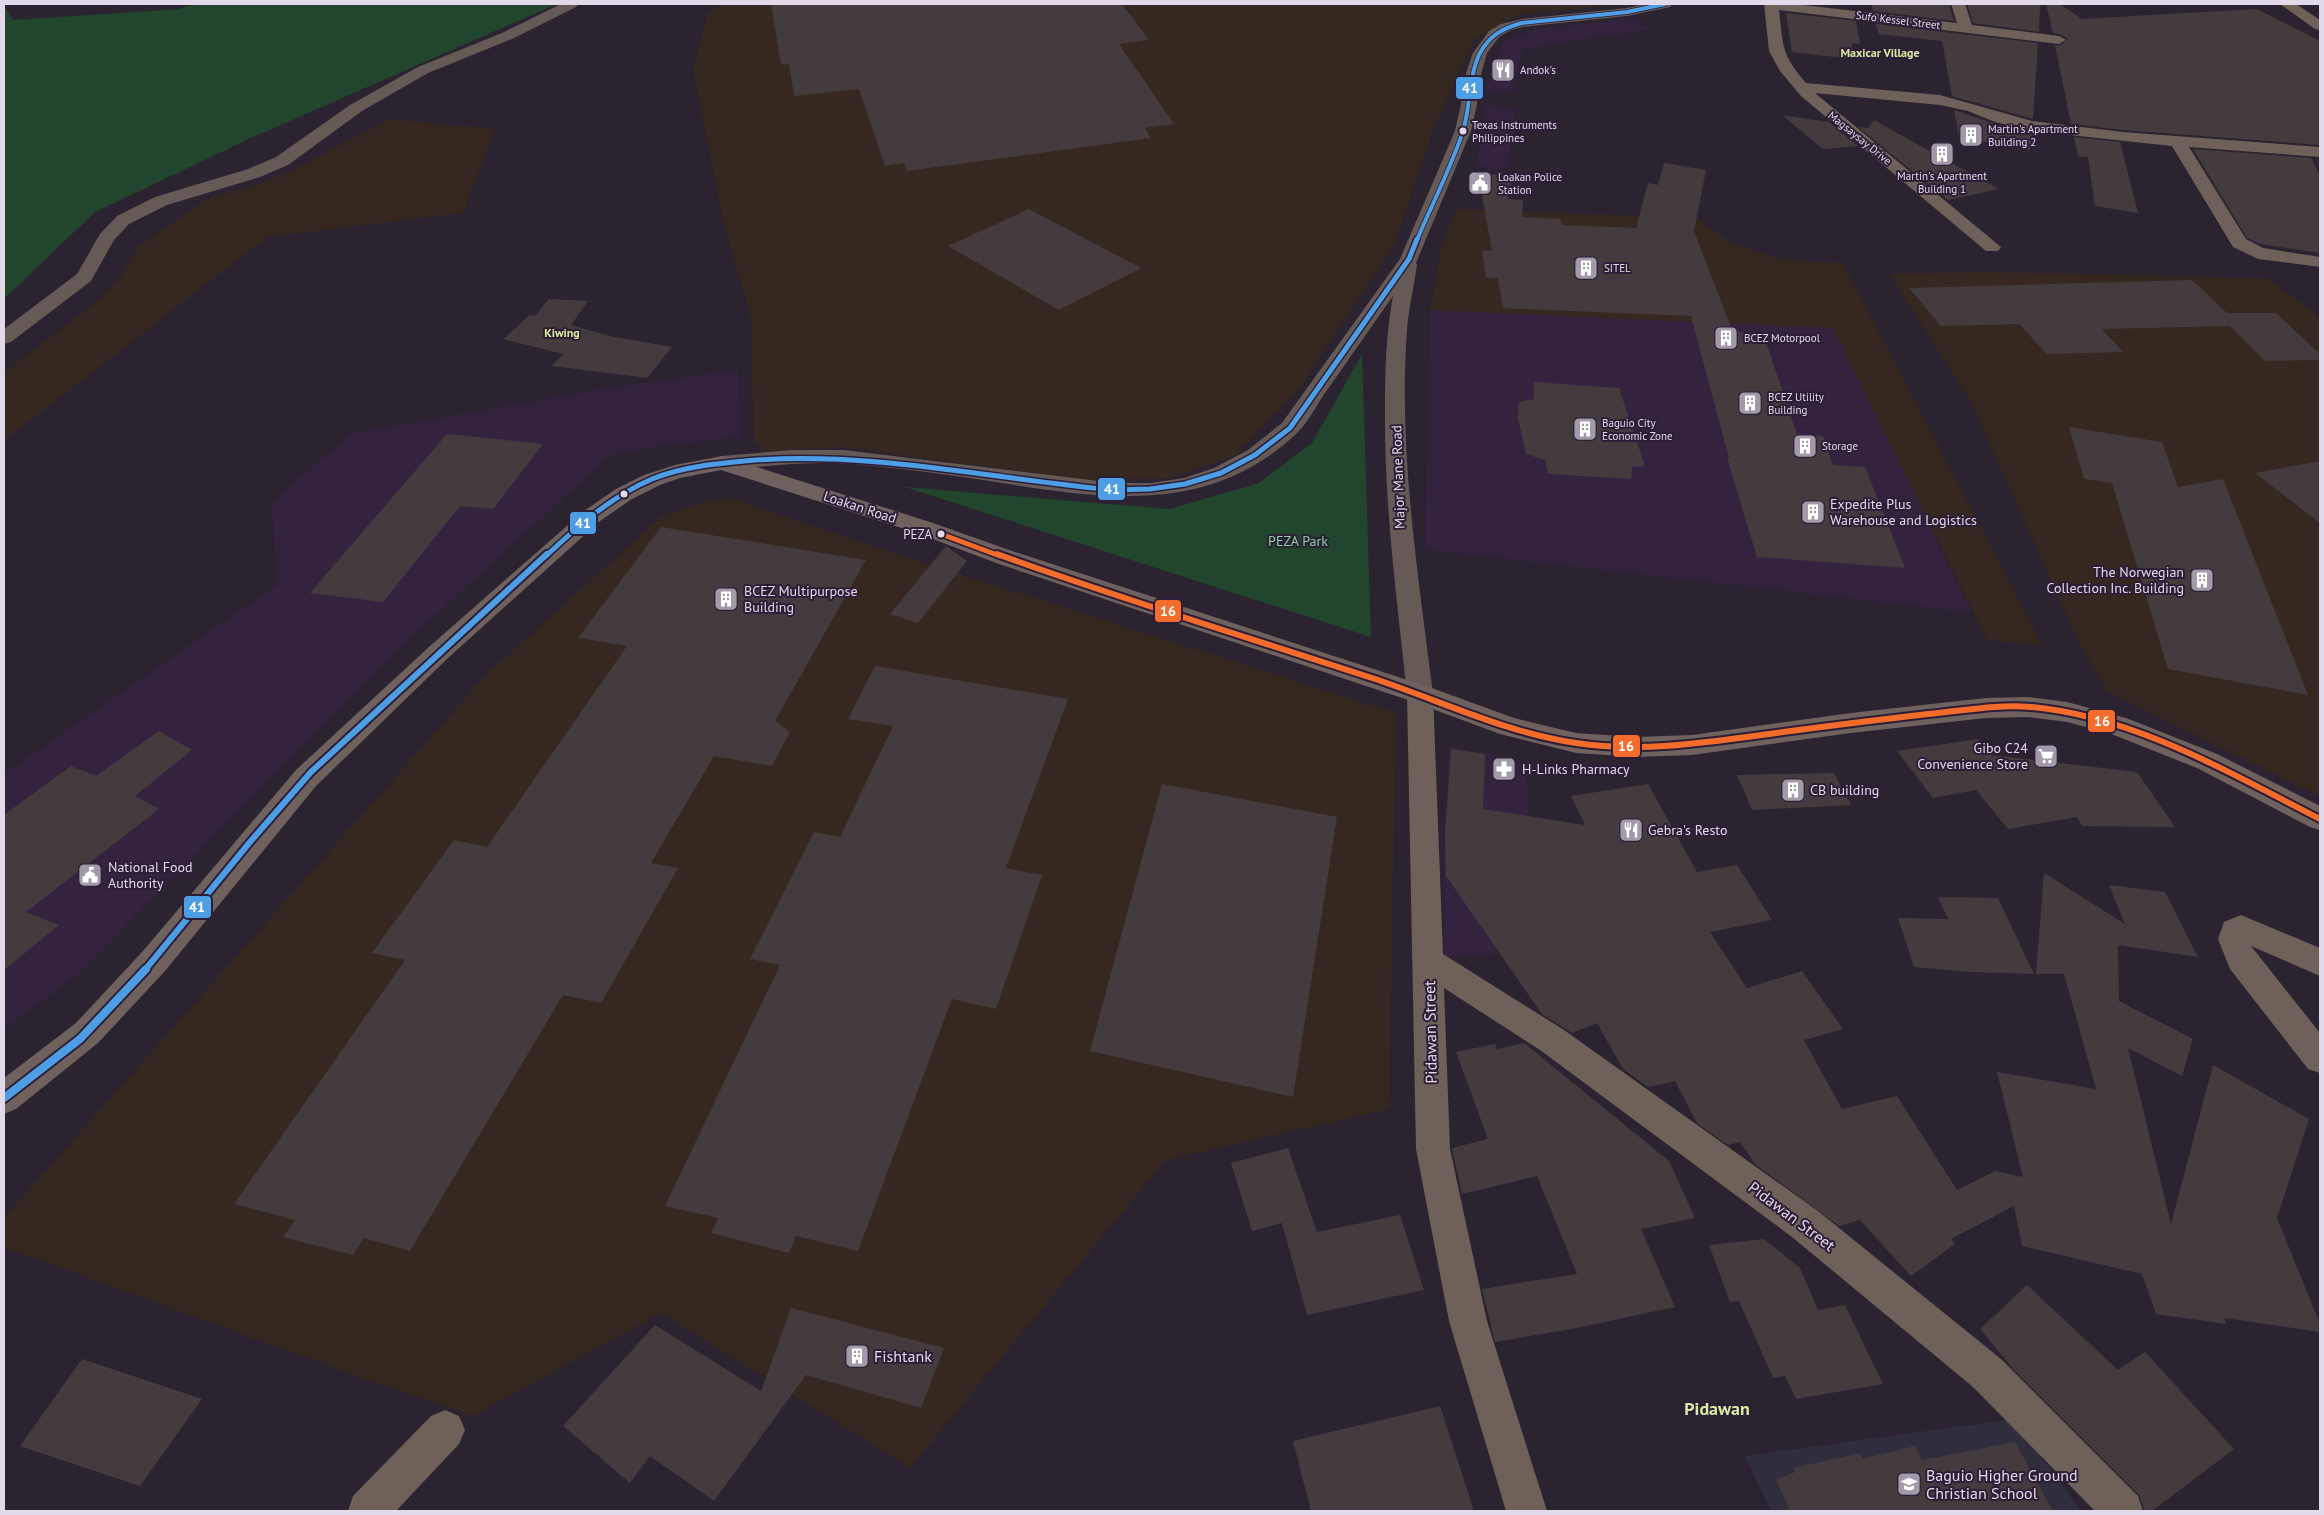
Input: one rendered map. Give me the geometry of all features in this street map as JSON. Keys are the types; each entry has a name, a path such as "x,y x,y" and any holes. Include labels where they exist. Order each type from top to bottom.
{"main road":[{"path":"4,338 84,277 106,238 123,220 161,201 254,173 282,161 356,108 423,70 507,36 571,4"},
{"name":"Loakan Road","path":"4,1098 87,1033 154,961 306,778 439,652 584,523 624,494 652,480 675,472 722,463 796,456 859,458 994,475 1077,488 1129,491 1170,488 1231,470 1268,448 1290,428 1409,260 1463,131 1469,104 1470,85 1480,53 1494,34 1506,27 1522,23 1627,12 1665,4"},
{"name":"Major Mane Road","path":"1409,260 1397,335 1395,466 1400,526 1420,694"},
{"name":"Loakan Road","path":"722,463 922,527 1007,558 1420,694 1510,727 1576,743 1636,747 1692,745 1851,723 1986,708 2028,707 2067,712 2116,725 2207,761 2320,819"}],"street":[{"name":"Sufo Kessel Street","path":"1771,4 2059,40"},
{"name":"Magsaysay Drive","path":"1771,4 1776,51 1785,68 1801,87 1824,109 1992,247"},
{"path":"1958,4 1966,28"},
{"path":"2287,4 2320,26"},
{"path":"1801,87 1940,100 1973,108 2001,119 2032,126 2123,137 2320,152"},
{"path":"2178,140 2239,243 2266,255 2320,262"},
{"name":"Pidawan Street","path":"1420,694 1433,1149 1468,1322 1526,1511"},
{"path":"2320,962 2241,928 2235,931 2232,938 2242,959 2320,1058"},
{"name":"Pidawan Street","path":"1428,961 1552,1040 1805,1224 1987,1373 2123,1511"},
{"path":"368,1511 445,1430"}],"shaded area":[{"name":"Texas Instruments Philippines","path":"720,4 1627,4 1520,14 1474,40 1435,125 1394,245 1301,386 1235,456 1169,478 1081,480 845,447 764,451 754,442 751,317 724,224 693,68 708,13"},
{"path":"1636,18 1651,29 1522,49 1513,90 1484,94 1503,42 1535,30"},
{"path":"1486,105 1516,109 1507,169 1476,166"},
{"path":"389,119 496,129 463,213 267,237 4,441 4,373 94,304 121,276 141,245 205,200 260,184 301,166"},
{"name":"SITEL","path":"1456,209 1697,218 1732,243 1778,259 1843,263 2043,646 1987,640 1833,328 1430,310 1441,248"},
{"path":"1981,272 2267,278 2320,317 2320,796 2109,692 2080,645 1971,402 1889,274"},
{"name":"Baguio City Economic Zone","path":"1430,310 1833,328 1971,612 1425,549"},
{"path":"738,370 740,437 666,444 609,456 405,643 76,976 4,1029 4,774 277,585 272,503 350,434 611,388"},
{"path":"729,498 865,544 1396,713 1389,1109 1166,1160 910,1468 661,1313 473,1416 4,1247 4,1218 485,676 662,516 697,504"},
{"path":"1449,747 1486,753 1526,765 1535,951 1445,957 1444,846"},
{"name":"Baguio Higher Ground Christian School","path":"2013,1419 2081,1511 1771,1511 1745,1456"}],"green space":[{"path":"195,4 557,4 251,138 95,212 4,299 4,5 13,20 179,9"},
{"name":"PEZA Park","path":"1362,354 1371,637 905,487 1170,509 1259,483 1312,443"}],"building":[{"path":"771,4 1122,4 1149,40 1119,44 1174,124 1145,128 1151,138 907,171 904,163 885,166 859,89 794,96 789,64 781,64"},
{"path":"1871,4 1949,4 1954,21 1873,11"},
{"path":"1967,4 2040,4 2039,32 1973,23"},
{"path":"2046,4 2060,4 2082,19 2257,9 2320,41 2320,145 2123,130 2071,124 2055,45 2060,46 2068,39 2060,34 2053,33"},
{"path":"1786,13 1856,21 1860,44 1852,43 1852,59 1792,52"},
{"path":"1876,24 2038,43 2033,119 1952,96 1942,41 1879,34"},
{"path":"1954,110 1995,124 2032,133 2030,150 1959,137"},
{"path":"1782,115 1829,122 1858,146 1823,149"},
{"path":"1874,120 1999,189 1948,200 1858,127 1868,128"},
{"path":"2074,137 2120,142 2138,213 2095,206 2088,157 2078,156"},
{"path":"2193,149 2311,158 2320,176 2320,253 2260,244 2247,238"},
{"path":"1664,163 1706,170 1694,231 1731,327 1734,332 1763,333 1797,435 1823,436 1833,465 1865,467 1905,568 1757,557 1727,458 1729,458 1691,316 1503,308 1498,278 1486,278 1482,251 1492,251 1478,173 1512,176 1508,199 1523,200 1522,217 1560,219 1562,225 1636,228 1648,183 1658,185"},
{"path":"1029,209 1141,268 1059,310 948,246"},
{"path":"2192,280 2227,313 2276,313 2320,354 2320,360 2265,361 2230,326 2102,329 2123,352 2047,354 2019,324 1941,326 1909,288"},
{"path":"549,299 588,301 571,325 610,336 672,347 647,378 552,366 563,354 503,339 530,315 535,316"},
{"name":"Baguio City Economic Zone","path":"1534,382 1619,388 1645,466 1632,467 1631,479 1548,474 1545,460 1526,454 1518,418 1519,402 1534,399"},
{"name":"The Norwegian Collection Inc. Building","path":"2069,427 2162,442 2178,487 2223,479 2308,695 2168,669 2112,483 2084,479"},
{"path":"447,434 543,444 493,509 460,506 383,602 310,593"},
{"path":"2320,461 2320,523 2255,473"},
{"path":"661,527 866,560 775,721 790,732 772,766 714,756 651,863 678,868 601,1003 563,995 410,1251 364,1238 353,1255 283,1237 295,1220 234,1204 405,960 372,953 454,840 487,847 627,646 578,638"},
{"path":"946,546 967,561 918,623 890,614"},
{"path":"875,666 1068,699 1006,868 1042,875 996,1009 952,999 858,1251 796,1236 789,1253 711,1233 718,1218 665,1206 780,965 750,959 814,832 840,837 893,726 848,719"},
{"path":"159,731 192,750 135,796 159,809 26,912 59,925 4,970 4,815 71,766 96,776"},
{"path":"1978,739 1990,755 2137,772 2175,827 2082,826 2077,817 2008,829 1976,790 1933,798 1897,751"},
{"path":"1451,749 1485,754 1483,809 1585,825 1571,796 1648,784 1697,872 1737,865 1772,920 1710,932 1747,988 1802,971 1843,1029 1804,1040 1842,1109 1897,1096 1957,1190 1995,1171 2023,1177 1997,1072 2096,1089 2064,974 2036,974 2044,873 2125,924 2109,885 2165,892 2198,957 2118,945 2119,1001 2193,1039 2182,1076 2128,1048 2171,1224 2213,1065 2309,1119 2277,1218 2320,1324 2320,1332 2224,1318 2226,1324 2156,1314 2142,1274 2022,1246 2014,1206 1951,1239 1955,1244 1911,1276 1860,1220 1839,1226 1755,1164 1740,1142 1728,1145 1697,1123 1675,1081 1648,1087 1623,1069 1597,1023 1572,1033 1542,1014 1446,876 1445,835"},
{"name":"CB building","path":"1834,773 1851,805 1752,810 1737,775"},
{"path":"1162,784 1337,817 1293,1097 1090,1051"},
{"path":"1938,897 1998,898 2034,974 1972,972 1914,967 1898,918 1948,919"},
{"path":"1524,1043 1669,1161 1695,1218 1641,1229 1675,1307 1572,1329 1495,1342 1482,1289 1577,1274 1537,1176 1462,1194 1452,1148 1488,1139 1456,1052 1495,1044 1497,1049"},
{"path":"1288,1148 1317,1232 1400,1215 1424,1290 1307,1315 1282,1223 1252,1231 1231,1163"},
{"path":"1764,1239 1800,1268 1818,1310 1845,1305 1883,1384 1796,1399 1785,1376 1773,1378 1739,1301 1730,1302 1709,1245"},
{"path":"2027,1285 2118,1370 2145,1352 2234,1449 2152,1511 2145,1511 2139,1495 2015,1371 1980,1329"},
{"path":"791,1308 944,1348 921,1408 806,1375 714,1501 650,1456 630,1483 563,1426 655,1325 761,1391"},
{"path":"82,1359 202,1399 140,1486 20,1446"},
{"path":"1440,1406 1474,1511 1311,1511 1293,1441"},
{"name":"Baguio Higher Ground Christian School","path":"2015,1442 2053,1511 1790,1511 1776,1480 1795,1472 1794,1468 1860,1453 1862,1459 1915,1446 1922,1460"}],"transit line":[{"name":"41","path":"4,1098 59,1057 90,1030 119,1000 250,842 319,765 557,545 612,501 653,479 675,472 745,461 777,459 870,460 1113,490 1150,489 1185,484 1221,473 1255,455 1290,428 1409,259 1463,131 1469,104 1470,85 1480,53 1494,34 1506,27 1522,23 1627,12 1665,4"},
{"name":"16","path":"941,534 1007,558 1420,694 1510,727 1576,743 1636,747 1692,745 1851,723 1986,708 2028,707 2067,712 2116,725 2207,761 2320,819"}],"place":[{"name":"Andok's","path":"1503,70"},
{"name":"Texas Instruments Philippines","path":"1463,131"},
{"name":"Martin's Apartment Building 2","path":"1971,135"},
{"name":"Martin's Apartment Building 1","path":"1942,154"},
{"name":"Loakan Police Station","path":"1480,183"},
{"name":"SITEL","path":"1586,268"},
{"name":"BCEZ Motorpool","path":"1726,338"},
{"name":"BCEZ Utility Building","path":"1750,403"},
{"name":"Baguio City Economic Zone","path":"1585,429"},
{"name":"Storage","path":"1805,446"},
{"name":"Expedite Plus Warehouse and Logistics","path":"1813,512"},
{"name":"PEZA","path":"941,534"},
{"name":"The Norwegian Collection Inc. Building","path":"2202,580"},
{"name":"BCEZ Multipurpose Building","path":"726,599"},
{"name":"Gibo C24 Convenience Store","path":"2046,756"},
{"name":"H-Links Pharmacy","path":"1504,769"},
{"name":"CB building","path":"1793,790"},
{"name":"Gebra's Resto","path":"1631,830"},
{"name":"National Food Authority","path":"90,875"},
{"name":"Fishtank","path":"857,1356"},
{"name":"Baguio Higher Ground Christian School","path":"1909,1484"}],"district":[{"name":"Maxicar Village","path":"1880,52"},
{"name":"Kiwing","path":"562,332"},
{"name":"Pidawan","path":"1717,1408"}]}
